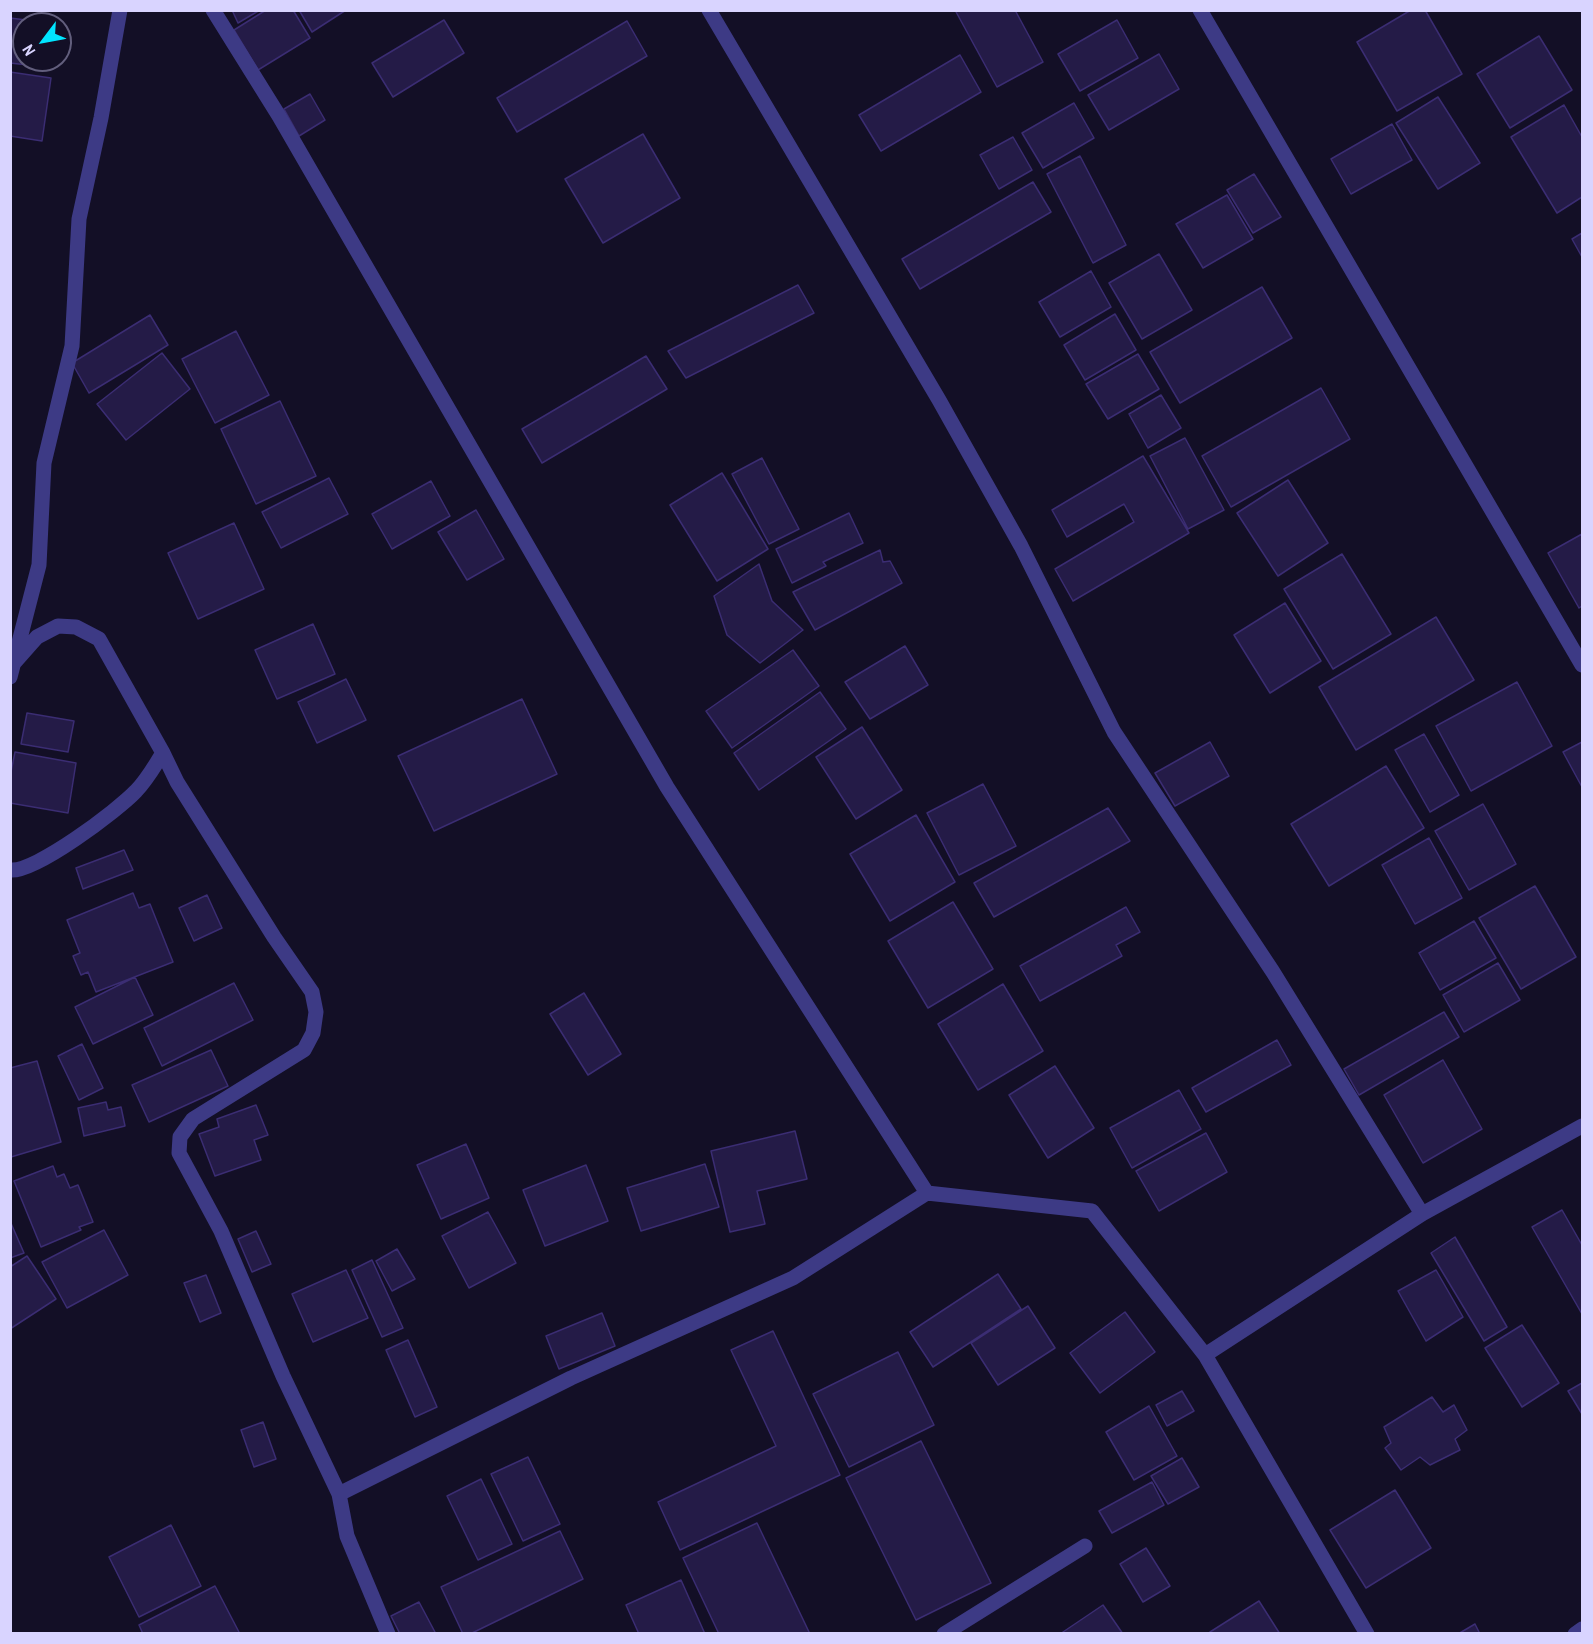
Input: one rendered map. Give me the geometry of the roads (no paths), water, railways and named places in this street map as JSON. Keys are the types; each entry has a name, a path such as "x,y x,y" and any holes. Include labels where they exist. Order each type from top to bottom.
{"street":[{"path":"12,670 39,565 45,463 72,346 79,219 101,118 120,10"},
{"path":"213,10 279,116 667,786 927,1193"},
{"path":"709,10 939,399 1021,546 1114,732 1273,972 1422,1214"},
{"path":"1200,10 1582,665"},
{"path":"12,670 36,637 58,626 76,627 99,639 183,791 274,937 312,992 316,1012 313,1033 304,1050 193,1119 180,1137 179,1153 221,1231 283,1376 339,1494 347,1536 388,1634"},
{"path":"10,870 16,871 36,862 111,814 137,790 163,753"},
{"path":"1205,1355 1422,1214 1582,1126"},
{"path":"339,1494 571,1378 793,1278 927,1193 1092,1211 1205,1355 1367,1634"},
{"path":"944,1634 1084,1546"},
{"path":"1575,1634 1582,1629"}]}
